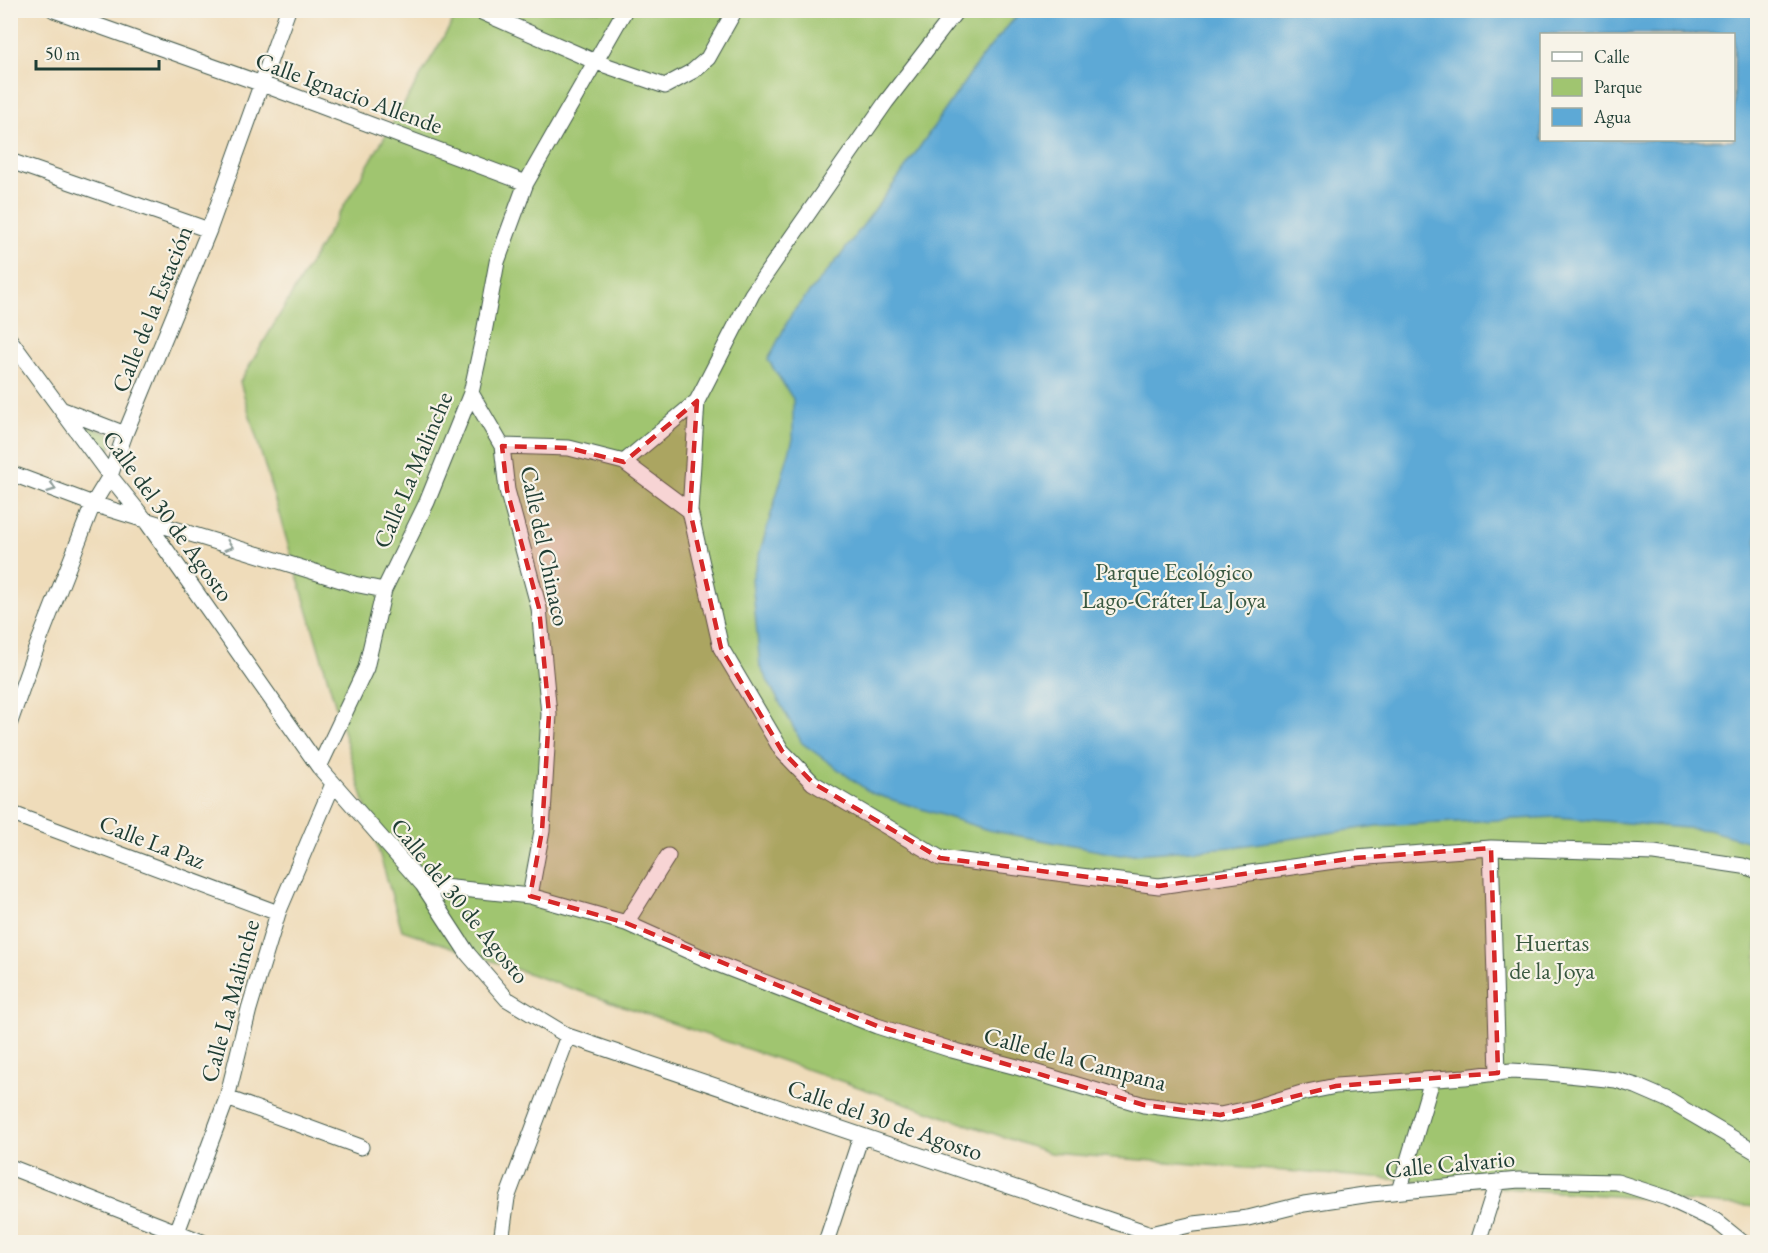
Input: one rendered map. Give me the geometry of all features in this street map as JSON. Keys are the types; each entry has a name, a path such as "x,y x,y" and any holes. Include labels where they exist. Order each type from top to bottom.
{"street":[{"name":"Calle Ignacio Allende","path":"54,10 262,84 526,183"},
{"name":"Calle de la Estación","path":"10,722 93,504 110,476 209,230 288,10"},
{"path":"477,10 596,62 665,87 693,71 708,58 735,10"},
{"name":"Calle La Malinche","path":"319,767 366,668 384,590 427,502 471,393 497,262 526,183 625,10"},
{"path":"624,462 696,401 752,294 886,102 957,10"},
{"path":"10,161 209,230"},
{"name":"Calle del 30 de Agosto","path":"10,340 146,521 319,767 423,885 468,954 507,999 568,1036 1156,1238"},
{"name":"Calle del Chinaco","path":"471,393 502,446 507,490 539,608 549,714 542,831 530,896"},
{"path":"696,401 690,511 721,648 782,751 813,783 940,858 1159,886 1355,858 1491,848 1654,853 1743,866 1758,871"},
{"path":"63,410 125,434"},
{"path":"502,446 569,448 624,462 690,511"},
{"path":"10,473 146,521 354,584 384,590"},
{"name":"Calle La Malinche","path":"177,1232 227,1098 249,1009 278,913 333,784"},
{"name":"Calle La Paz","path":"10,813 278,913"},
{"path":"1491,848 1498,1073"},
{"path":"626,923 668,856"},
{"name":"Calle de la Campana","path":"423,885 530,896 626,923 716,963 877,1026 1144,1105 1220,1115 1336,1086 1432,1080 1510,1071 1569,1075 1616,1080 1636,1086 1666,1099 1758,1153"},
{"path":"501,1242 507,1198 568,1036"},
{"path":"1400,1191 1432,1080"},
{"path":"227,1098 361,1147"},
{"path":"826,1242 861,1136"},
{"path":"10,1167 202,1242"},
{"name":"Calle Calvario","path":"1156,1238 1194,1224 1248,1218 1304,1204 1400,1191 1519,1180 1617,1182 1667,1198 1716,1221 1742,1242"},
{"path":"1478,1242 1497,1182"}],"highlighted area":[{"path":"697,401 690,511 721,648 782,751 813,783 940,858 1159,886 1355,858 1491,848 1498,1073 1336,1086 1220,1115 1144,1105 877,1026 626,923 530,896 542,831 549,714 539,608 507,490 502,446 569,448 624,462"}],"green space":[{"name":"Parque Ecológico Lago-Cráter La Joya","path":"459,11 1757,11 1757,1207 1050,1153 402,930 240,382"},
{"path":"76,422 115,436 106,460"}],"water":[{"path":"1022,10 1757,11 1757,844 1708,830 1557,817 1376,826 1234,847 1120,855 988,830 871,793 802,743 760,667 752,579 793,439 793,399 768,360 792,313 841,255 901,174 983,55"}],"park label":[{"name":"Huertas de la Joya","path":"1552,957"}]}
